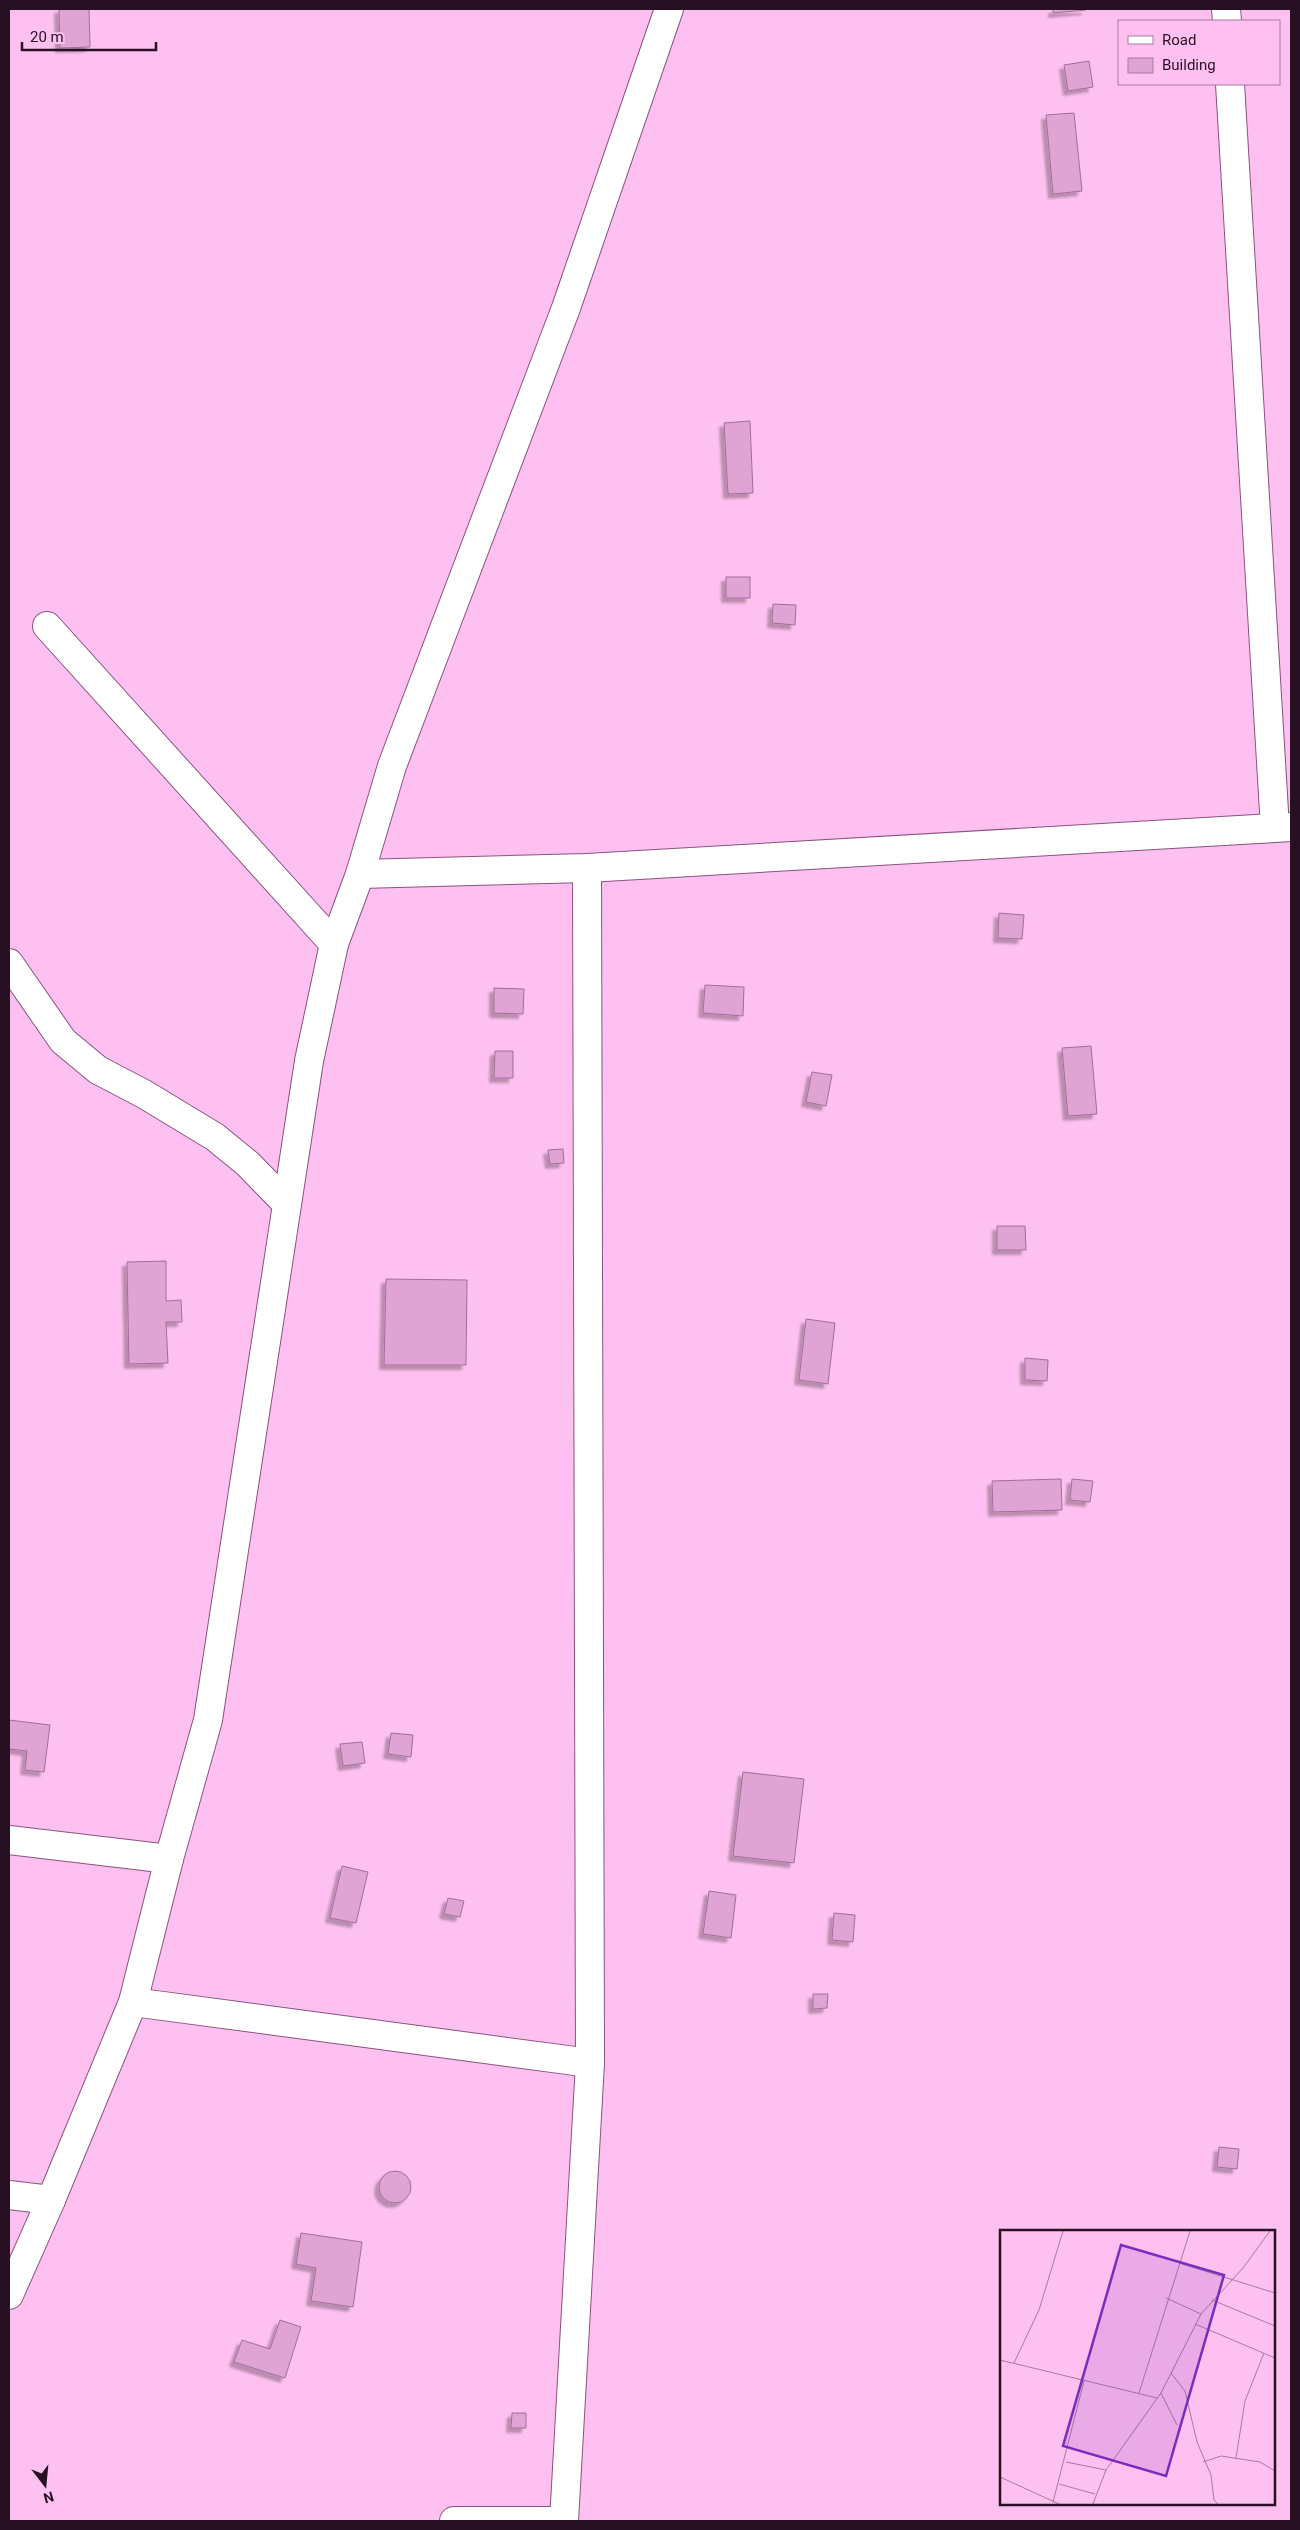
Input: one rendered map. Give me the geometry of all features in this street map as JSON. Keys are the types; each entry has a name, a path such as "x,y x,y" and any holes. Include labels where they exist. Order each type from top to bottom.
{"street":[{"path":"9,2295 51,2200 132,2002 208,1720 309,1061 334,944 360,874 392,766 566,308 669,9"},
{"path":"360,874 588,868 1283,827 1230,85"},
{"path":"47,626 334,944"},
{"path":"454,2521 564,2521 590,2064 588,868"},
{"path":"9,963 63,1041 98,1070 144,1094 215,1137 248,1164 286,1203"},
{"path":"9,1840 169,1859"},
{"path":"132,2002 590,2064"},
{"path":"9,2195 51,2200"}],"building":[{"path":"59,9 89,9 90,47 60,48"},
{"path":"1053,9 1086,9 1086,10 1053,13"},
{"path":"1089,61 1093,87 1068,91 1064,65"},
{"path":"1074,113 1082,191 1053,194 1046,115"},
{"path":"750,421 753,493 728,494 724,423"},
{"path":"726,577 750,577 750,598 726,598"},
{"path":"773,604 796,605 795,625 772,623"},
{"path":"999,913 1024,915 1022,939 998,938"},
{"path":"705,985 744,987 743,1016 703,1013"},
{"path":"494,988 524,989 523,1014 494,1013"},
{"path":"1091,1046 1097,1114 1068,1116 1062,1048"},
{"path":"495,1051 513,1051 513,1078 494,1078"},
{"path":"812,1072 832,1075 826,1106 806,1102"},
{"path":"563,1149 564,1163 550,1164 548,1150"},
{"path":"997,1226 1025,1226 1026,1250 997,1250"},
{"path":"166,1261 166,1301 181,1300 182,1322 166,1322 168,1363 129,1364 127,1262"},
{"path":"386,1279 467,1280 466,1365 384,1365"},
{"path":"806,1319 835,1323 828,1384 799,1380"},
{"path":"1025,1358 1048,1360 1047,1381 1025,1380"},
{"path":"1061,1479 1062,1510 993,1512 992,1481"},
{"path":"1072,1479 1093,1481 1090,1502 1070,1500"},
{"path":"9,1720 50,1725 44,1772 25,1770 27,1751 9,1749"},
{"path":"391,1733 413,1735 411,1757 388,1754"},
{"path":"362,1742 365,1763 343,1766 340,1744"},
{"path":"743,1772 804,1779 794,1863 733,1856"},
{"path":"342,1866 368,1872 356,1923 330,1918"},
{"path":"709,1891 736,1895 731,1938 703,1934"},
{"path":"448,1898 464,1901 460,1917 444,1914"},
{"path":"834,1913 855,1915 853,1942 832,1940"},
{"path":"813,1994 828,1994 827,2008 813,2009"},
{"path":"1219,2147 1239,2149 1237,2169 1217,2167"},
{"path":"395,2171 401,2172 406,2176 410,2181 410,2193 406,2198 401,2202 395,2203 389,2202 384,2198 380,2193 379,2187 380,2181 384,2176 389,2172"},
{"path":"301,2233 362,2242 353,2307 311,2301 316,2268 296,2264"},
{"path":"280,2320 301,2327 285,2378 234,2362 242,2340 270,2349"},
{"path":"512,2413 526,2413 526,2428 511,2428"}]}
